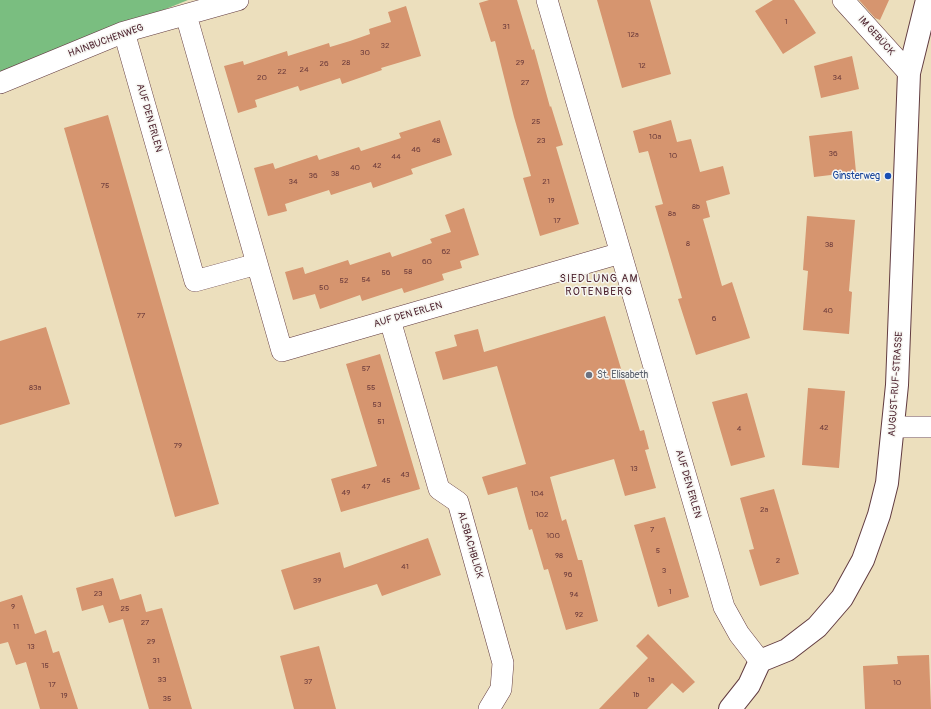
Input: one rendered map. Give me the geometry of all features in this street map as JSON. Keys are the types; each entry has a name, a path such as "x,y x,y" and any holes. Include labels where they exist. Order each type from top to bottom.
{"street":[{"name":"HAINBUCHENWEG","path":"0,83 124,32 238,0"},
{"name":"AUF DEN ERLEN","path":"547,0 724,607 739,634 760,661"},
{"name":"IM GEBÜCK","path":"842,0 909,73"},
{"name":"AUGUST-RUF-STRASSE","path":"760,661 787,650 817,627 842,598 863,560 880,515 887,483 894,427 897,385 909,73 927,0"},
{"name":"AUF DEN ERLEN","path":"186,15 282,351 621,253"},
{"name":"AUF DEN ERLEN","path":"124,32 195,281 257,264"},
{"name":"ALSBACHBLICK","path":"390,320 439,489 458,502 503,663 501,689 489,709"},
{"path":"894,427 931,427"},
{"path":"730,709 749,685 760,661"}],"green space":[{"path":"0,0 188,0 0,76"}],"building":[{"path":"489,0 517,0 532,50 534,49 550,107 551,106 563,145 556,147 579,224 540,236 523,178 531,176 514,117 495,41 491,42 479,3"},
{"path":"597,0 650,0 671,74 622,88"},
{"path":"773,0 794,0 816,33 783,54 755,11"},
{"path":"859,0 889,0 880,20 875,18"},
{"path":"406,6 421,56 381,68 382,70 342,84 340,78 300,91 298,86 255,100 257,107 238,113 224,66 243,61 244,65 287,51 288,56 329,43 330,47 350,41 370,34 369,29 391,22 388,12"},
{"path":"852,56 859,89 821,98 814,66"},
{"path":"108,115 219,504 175,517 64,128"},
{"path":"440,120 452,155 411,169 413,174 373,188 371,182 331,195 329,190 285,204 287,211 268,216 254,168 273,163 275,169 317,155 319,160 359,147 361,151 401,138 399,133"},
{"path":"671,120 677,142 691,139 700,172 723,166 730,194 706,201 710,217 703,219 722,286 732,282 750,338 696,355 678,299 682,298 655,206 663,204 648,151 639,153 633,131"},
{"path":"852,131 856,172 814,177 809,136"},
{"path":"464,208 479,255 460,261 462,268 442,274 444,280 404,293 402,288 362,301 360,295 320,309 315,294 293,300 285,272 303,267 305,274 348,260 350,265 390,252 392,257 432,243 430,239 451,232 445,215"},
{"path":"807,216 855,220 849,291 852,292 849,334 803,330 808,271 803,270"},
{"path":"605,316 640,431 644,430 649,449 645,450 656,488 625,496 614,459 550,477 562,521 566,519 578,560 582,560 598,621 566,630 548,569 544,570 532,529 529,530 517,487 488,495 482,477 526,464 497,366 443,380 435,352 457,346 454,335 478,329 484,352"},
{"path":"46,327 70,404 0,425 0,341"},
{"path":"380,354 420,489 341,512 331,479 377,466 346,364"},
{"path":"808,388 845,391 839,468 802,465"},
{"path":"747,393 765,457 731,466 712,402"},
{"path":"774,489 799,574 760,586 749,550 754,549 740,498"},
{"path":"665,517 689,597 658,607 634,525"},
{"path":"428,538 441,575 382,596 377,584 294,610 281,570 340,552 344,568"},
{"path":"113,578 120,600 141,594 146,612 162,608 192,709 149,709 123,619 109,623 103,605 82,611 76,588"},
{"path":"22,595 35,634 46,630 53,653 59,651 78,709 40,709 26,662 16,665 8,642 0,644 0,602"},
{"path":"648,634 695,682 683,693 672,683 647,709 599,709 648,658 636,646"},
{"path":"319,646 336,709 294,709 280,656"},
{"path":"929,655 931,709 865,709 863,666 898,664 897,656"}],"place":[{"name":"Ginsterweg","path":"888,176"},
{"name":"St. Elisabeth","path":"589,375"}],"district":[{"name":"SIEDLUNG AM ROTENBERG","path":"599,285"}]}
